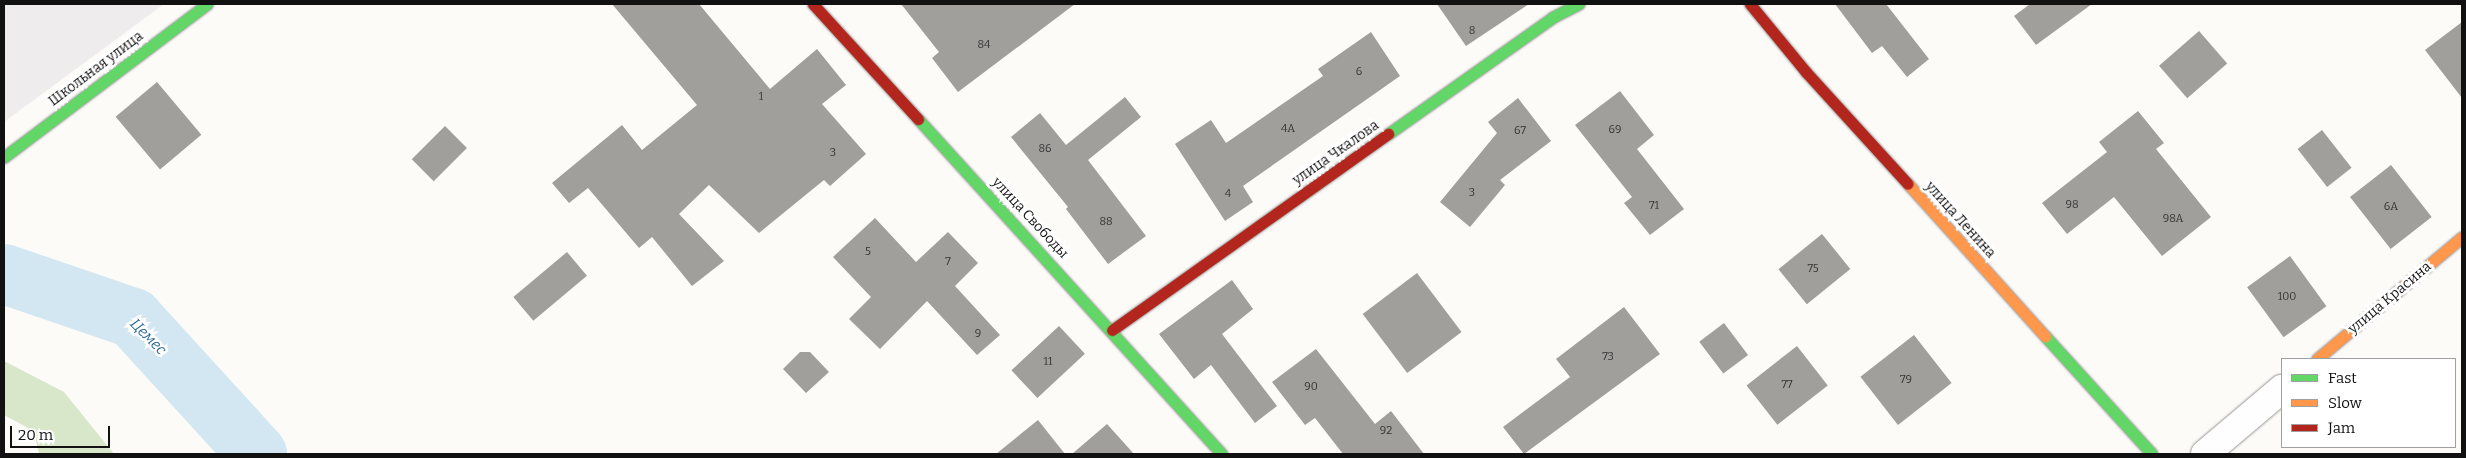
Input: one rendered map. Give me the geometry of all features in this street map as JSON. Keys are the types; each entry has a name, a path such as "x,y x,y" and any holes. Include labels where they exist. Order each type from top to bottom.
{"main road":[{"name":"Школьная улица","path":"4,157 207,4"},
{"name":"улица Свободы","path":"813,4 1112,330 1222,454"},
{"name":"улица Чкалова","path":"1112,330 1554,17 1579,4"},
{"name":"улица Ленина","path":"1750,4 1806,72 2152,454"},
{"name":"улица Красина","path":"2319,358 2462,237"}],"street":[{"path":"2205,454 2281,390"}],"shaded area":[{"path":"4,4 164,4 4,122"}],"green space":[{"path":"4,361 64,392 114,454 39,454 34,431 4,415"}],"building":[{"path":"612,4 699,4 770,89 817,49 846,85 822,104 866,154 830,186 824,180 759,233 709,185 679,214 724,261 692,286 652,237 639,248 588,188 569,203 552,183 622,125 642,150 697,105"},
{"path":"901,4 1075,4 958,92 932,58 939,52"},
{"path":"1437,4 1529,4 1466,46"},
{"path":"1835,4 1886,4 1929,59 1907,77 1882,46 1872,53"},
{"path":"2030,4 2092,4 2036,45 2014,16"},
{"path":"2462,22 2462,98 2425,50"},
{"path":"2199,31 2227,63 2187,98 2159,66"},
{"path":"1371,32 1400,76 1243,186 1253,202 1225,221 1175,144 1211,120 1226,143 1323,76 1318,69"},
{"path":"157,82 201,135 160,170 116,117"},
{"path":"1620,91 1654,135 1637,149 1684,209 1650,235 1624,203 1632,197 1575,125"},
{"path":"1125,97 1141,117 1088,160 1146,236 1108,264 1066,209 1068,207 1011,137 1040,113 1066,145"},
{"path":"1518,98 1551,141 1500,180 1505,185 1470,227 1440,202 1497,133 1488,122"},
{"path":"2138,111 2164,143 2156,149 2211,217 2162,256 2114,197 2067,234 2042,203 2107,152 2099,142"},
{"path":"445,126 467,148 434,181 412,159"},
{"path":"2322,130 2352,168 2327,187 2298,149"},
{"path":"2391,165 2432,217 2391,249 2350,197"},
{"path":"875,218 916,262 948,232 978,263 955,286 1000,335 977,355 927,301 880,349 849,319 871,297 833,257"},
{"path":"1822,234 1850,269 1807,304 1778,269"},
{"path":"567,252 587,276 533,321 513,297"},
{"path":"2290,256 2326,306 2284,337 2247,287"},
{"path":"1417,273 1462,332 1407,373 1363,314"},
{"path":"1232,280 1253,309 1222,334 1277,406 1255,423 1211,365 1194,379 1159,334"},
{"path":"1624,307 1660,354 1524,454 1503,427 1570,377 1556,359"},
{"path":"1724,323 1748,355 1723,374 1699,342"},
{"path":"1059,326 1085,354 1037,398 1011,370"},
{"path":"1914,335 1952,383 1898,425 1860,377"},
{"path":"1797,346 1828,385 1777,425 1747,385"},
{"path":"1316,349 1375,424 1391,411 1424,454 1343,454 1315,418 1305,425 1272,382"},
{"path":"800,352 810,352 829,372 806,393 783,369"},
{"path":"1038,420 1065,454 996,454"},
{"path":"1107,424 1134,454 1072,454"}],"waterway":[{"name":"Цемес","path":"4,274 133,318 257,454"}],"traffic: fast":[{"path":"4,157 207,4"},
{"path":"1388,134 1553,17 1579,4"},
{"path":"918,119 1222,454"},
{"path":"2045,336 2152,454"}],"traffic: slow":[{"path":"1908,184 2045,336"},
{"path":"2318,358 2462,237"}],"traffic: jam":[{"path":"813,4 918,119"},
{"path":"1750,4 1806,72 1908,184"},
{"path":"1112,330 1388,134"}]}
